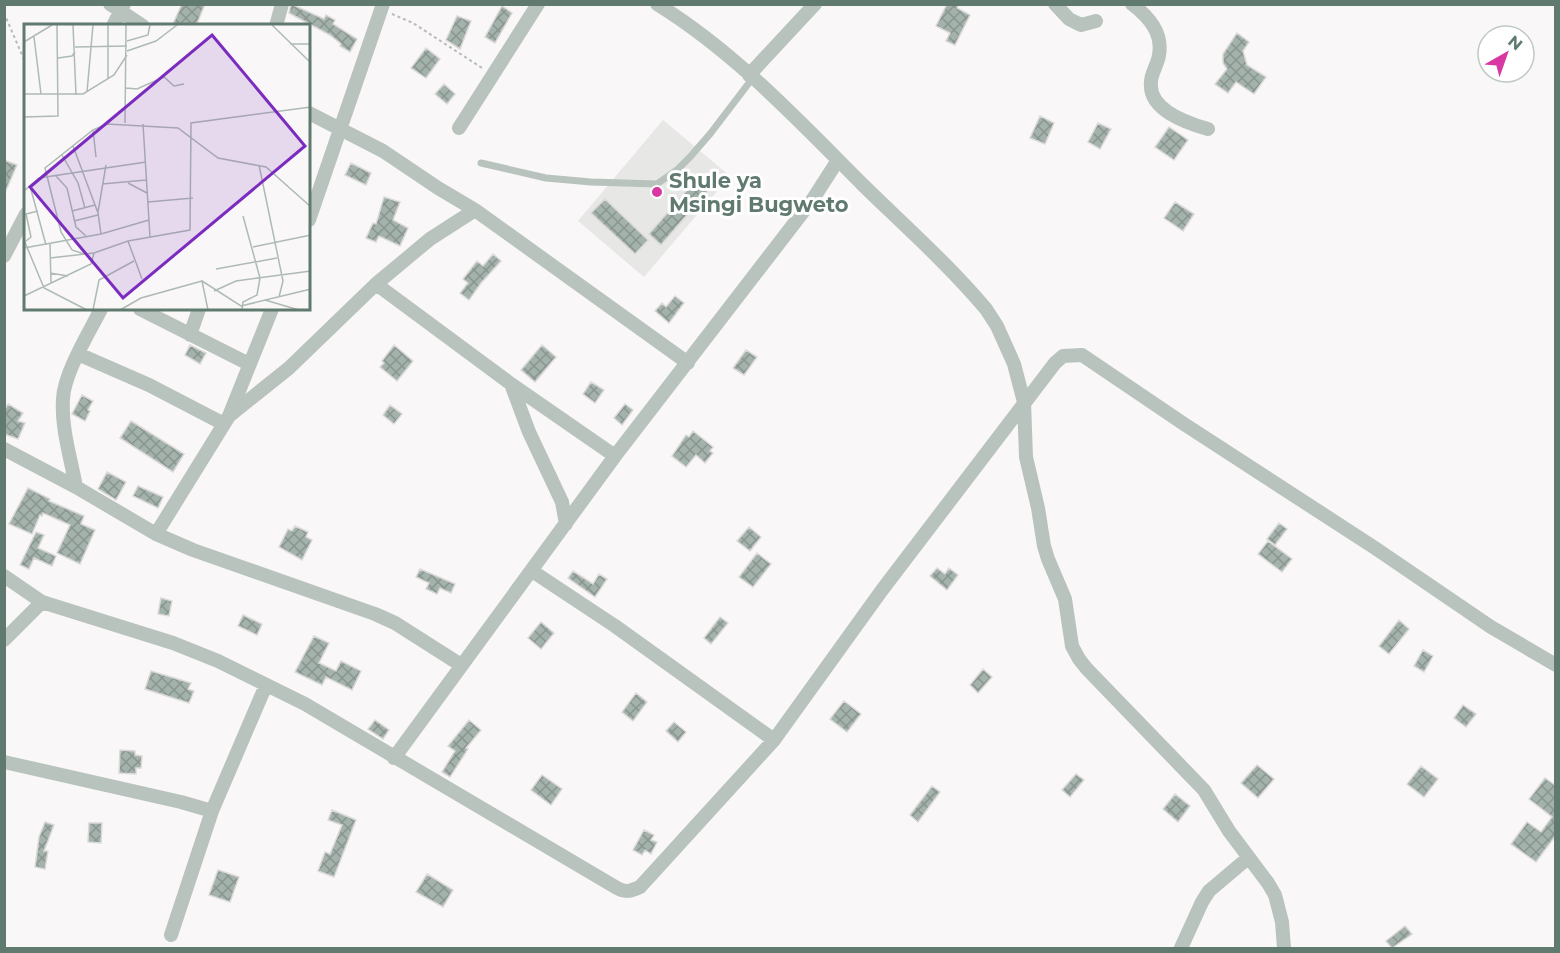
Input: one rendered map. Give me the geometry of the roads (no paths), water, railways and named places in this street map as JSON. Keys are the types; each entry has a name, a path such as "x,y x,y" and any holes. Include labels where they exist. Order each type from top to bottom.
{"street":[{"path":"277,24 282,4"},
{"path":"459,128 538,4"},
{"path":"657,4 751,77 838,160 986,309 997,326 1014,364 1024,402 1026,457 1048,559 1065,599 1072,646 1087,669 1198,783 1275,895 1282,922 1284,948"},
{"path":"751,77 814,4"},
{"path":"1055,4 1069,19 1081,25 1096,21"},
{"path":"1132,4 1153,23 1157,32 1160,55 1151,82 1154,98 1175,117 1208,129"},
{"path":"113,24 118,7 140,24"},
{"path":"310,217 382,7"},
{"path":"310,113 382,151 475,210 688,363"},
{"path":"394,758 615,456 813,199 838,160"},
{"path":"226,420 290,368 376,284 430,239 475,210"},
{"path":"4,256 24,218"},
{"path":"376,284 511,384 615,456"},
{"path":"76,487 63,415 63,397 78,354 100,310"},
{"path":"142,310 249,364"},
{"path":"190,335 199,310"},
{"path":"156,534 226,420 272,310"},
{"path":"78,354 226,420"},
{"path":"4,576 42,602 173,643 218,661 329,717 394,758 624,892 640,887 774,741 882,590 1055,363 1063,356 1082,355 1491,627 1556,665"},
{"path":"511,384 529,432 562,502 566,524"},
{"path":"4,449 76,487 156,534 375,614 395,623 461,665"},
{"path":"532,571 615,626 774,741"},
{"path":"4,640 42,602"},
{"path":"171,935 212,811 266,685"},
{"path":"4,762 212,811"},
{"path":"1181,948 1209,891 1248,858"}],"lane":[{"path":"481,163 557,180 657,184 690,157 710,134 751,77"}],"place":[{"name":"Shule ya Msingi Bugweto","path":"657,192"}]}
